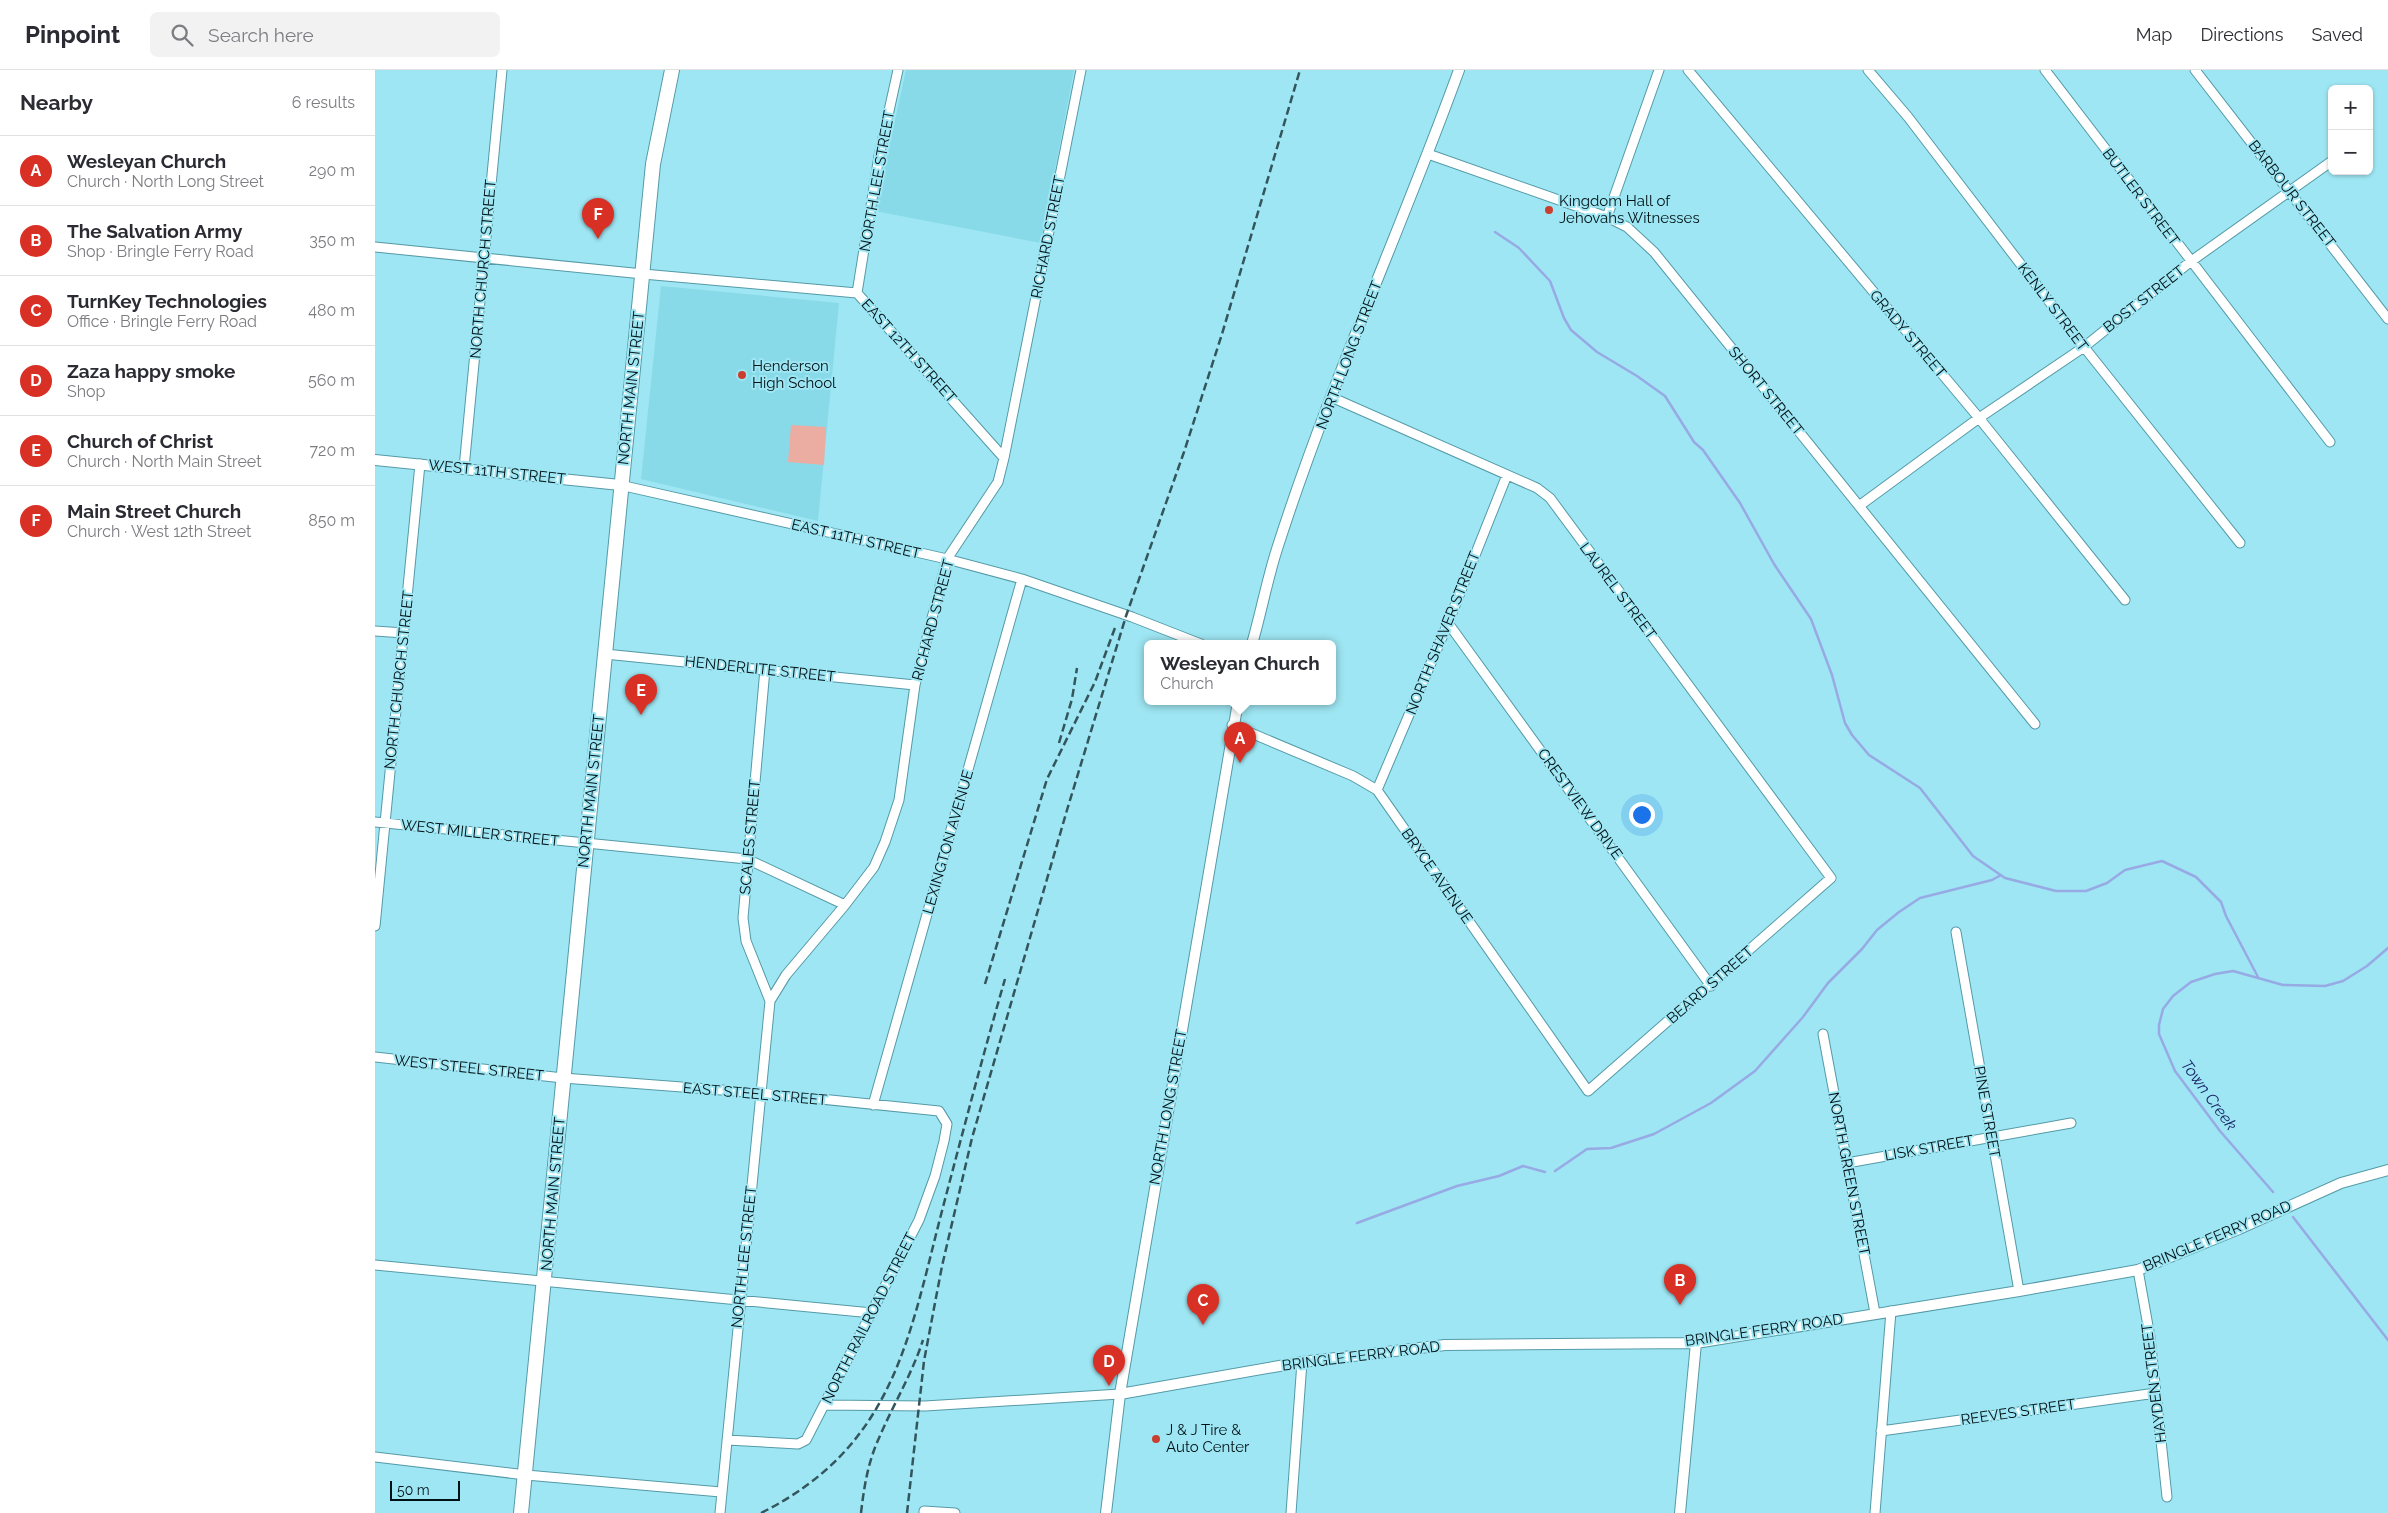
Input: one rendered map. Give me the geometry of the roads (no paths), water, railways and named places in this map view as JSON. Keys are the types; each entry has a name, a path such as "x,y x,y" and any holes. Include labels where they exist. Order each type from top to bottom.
{"main road":[{"name":"NORTH MAIN STREET","path":"521,1513 545,1281 620,485 653,164 672,70"}],"street":[{"name":"NORTH CHURCH STREET","path":"464,468 502,70"},
{"name":"NORTH LEE STREET","path":"857,292 879,156 899,70"},
{"name":"RICHARD STREET","path":"770,1001 786,975 845,905 873,867 895,816 915,685 947,559 997,482 1004,458 1081,70"},
{"name":"NORTH LONG STREET","path":"1253,640 1277,550 1331,397 1428,154 1459,70"},
{"path":"1607,217 1659,70"},
{"name":"GRADY STREET","path":"1688,70 1979,418 2125,600"},
{"name":"KENLY STREET","path":"1868,70 1908,117 2084,347 2239,543"},
{"name":"BUTLER STREET","path":"2045,70 2190,262 2330,442"},
{"name":"BARBOUR STREET","path":"2195,70 2388,319"},
{"name":"SHORT STREET","path":"1428,154 1607,217 1627,227 1654,252 2035,724"},
{"name":"BOST STREET","path":"1859,506 1979,418 2084,347 2190,262 2328,164"},
{"name":"EAST 12TH STREET","path":"375,247 643,274 857,292 1004,458"},
{"name":"LAUREL STREET","path":"1331,397 1537,488 1550,498 1831,878"},
{"name":"WEST 11TH STREET","path":"375,460 620,485"},
{"name":"NORTH CHURCH STREET","path":"375,926 379,823 404,633 420,464"},
{"name":"NORTH SHAVER STREET","path":"1377,790 1448,623 1507,475"},
{"name":"EAST 11TH STREET","path":"620,485 947,559 1022,579 1132,617 1191,640"},
{"name":"LEXINGTON AVENUE","path":"873,1105 1022,579"},
{"name":"CRESTVIEW DRIVE","path":"1448,623 1711,986"},
{"path":"375,630 404,633"},
{"name":"HENDERLITE STREET","path":"605,654 915,685"},
{"name":"SCALES STREET","path":"765,669 743,918 746,941 770,1001"},
{"name":"NORTH LONG STREET","path":"1106,1513 1120,1394 1232,725 1237,705"},
{"name":"BRYCE AVENUE","path":"1232,725 1353,776 1377,790 1588,1091"},
{"name":"WEST MILLER STREET","path":"379,823 747,859 845,905"},
{"name":"BEARD STREET","path":"1588,1091 1711,986 1831,878"},
{"name":"PINE STREET","path":"1955,932 2019,1291"},
{"name":"NORTH LEE STREET","path":"720,1513 739,1301 770,1001"},
{"name":"NORTH GREEN STREET","path":"1823,1034 1875,1313"},
{"name":"WEST STEEL STREET","path":"375,1057 563,1078"},
{"name":"EAST STEEL STREET","path":"563,1078 761,1093 933,1110 939,1111 945,1118"},
{"name":"NORTH RAILROAD STREET","path":"727,1440 798,1444 806,1440 919,1220 935,1176 944,1141 947,1124 945,1118"},
{"name":"LISK STREET","path":"1847,1163 2071,1123"},
{"name":"BRINGLE FERRY ROAD","path":"1120,1394 1302,1362 1445,1345 1696,1342 2019,1291 2138,1270 2239,1229 2341,1183 2388,1170"},
{"path":"375,1265 872,1314"},
{"name":"HAYDEN STREET","path":"2138,1270 2149,1337 2167,1496"},
{"path":"1875,1513 1891,1311"},
{"path":"1680,1513 1696,1342"},
{"path":"1291,1513 1302,1362"},
{"name":"REEVES STREET","path":"1881,1432 2156,1393"},
{"path":"825,1405 894,1406 1120,1394"},
{"path":"375,1457 526,1475 721,1492"},
{"path":"924,1513 924,1510 955,1513"}],"waterway":[{"path":"1495,232 1519,248 1550,281 1564,318 1571,330 1597,352 1637,376 1665,396 1694,442 1703,450 1740,503 1774,564 1811,619 1832,675 1845,723 1852,735 1869,755 1920,788 1973,856 2005,878 2056,891 2086,891 2107,883 2125,870 2162,861 2196,877 2221,902 2226,916 2258,977"},
{"path":"1555,1171 1587,1149 1611,1148 1654,1134 1711,1103 1755,1071 1803,1017 1828,983 1862,949 1877,930 1899,912 1920,898 1992,880 2001,875"},
{"name":"Town Creek","path":"2273,1192 2220,1131 2175,1071 2159,1034 2163,1009 2173,996 2191,982 2215,974 2233,971 2283,985 2325,986 2343,981 2367,966 2388,948"},
{"path":"1357,1223 1457,1186 1499,1176 1523,1166 1545,1172"},
{"name":"Town Creek","path":"2293,1217 2388,1340"}],"railway":[{"path":"907,1513 924,1361 942,1266 972,1138 1067,810 1126,616 1184,452 1222,334 1300,70"},
{"path":"985,984 1047,779 1095,682 1116,625"},
{"path":"1059,743 1072,699 1077,668"},
{"path":"761,1513 806,1486 841,1455 869,1421 889,1384 906,1343 919,1300 1005,979"},
{"path":"861,1513 867,1475 875,1447 923,1340"}],"place":[{"name":"Kingdom Hall of Jehovahs Witnesses","path":"1549,210"},
{"name":"Main Street Church","path":"598,239"},
{"name":"Henderson High School","path":"742,375"},
{"name":"Church of Christ","path":"641,715"},
{"name":"Wesleyan Church","path":"1240,763"},
{"name":"The Salvation Army","path":"1680,1305"},
{"name":"TurnKey Technologies","path":"1203,1325"},
{"name":"Zaza happy smoke","path":"1109,1386"},
{"name":"J & J Tire & Auto Center","path":"1156,1439"}]}
